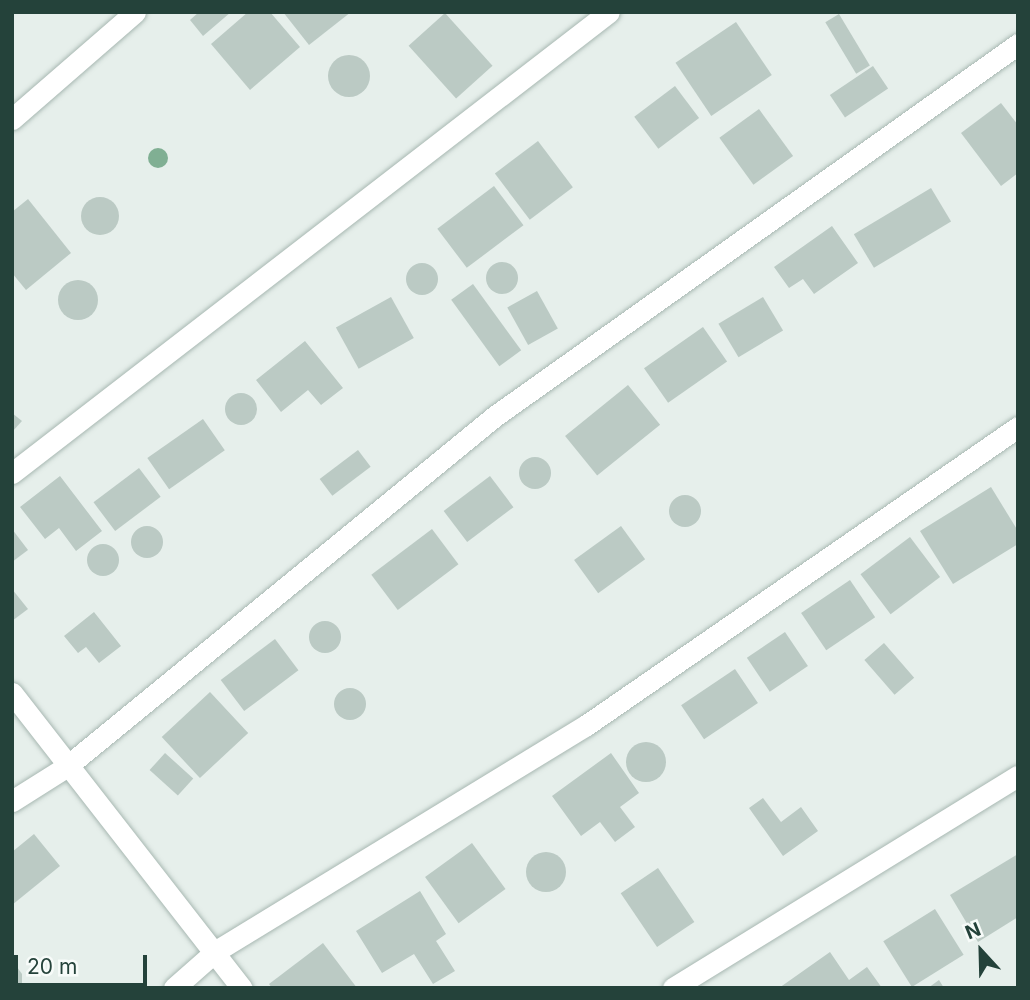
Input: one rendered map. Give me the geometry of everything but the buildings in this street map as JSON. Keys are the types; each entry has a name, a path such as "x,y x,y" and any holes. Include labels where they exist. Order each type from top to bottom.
{"street":[{"path":"12,119 135,12"},
{"path":"12,473 609,12"},
{"path":"12,801 66,767 495,416 1018,44"},
{"path":"174,988 216,951 585,726 1018,427"},
{"path":"12,693 66,767 216,951 242,988"},
{"path":"673,988 1018,776"}]}
